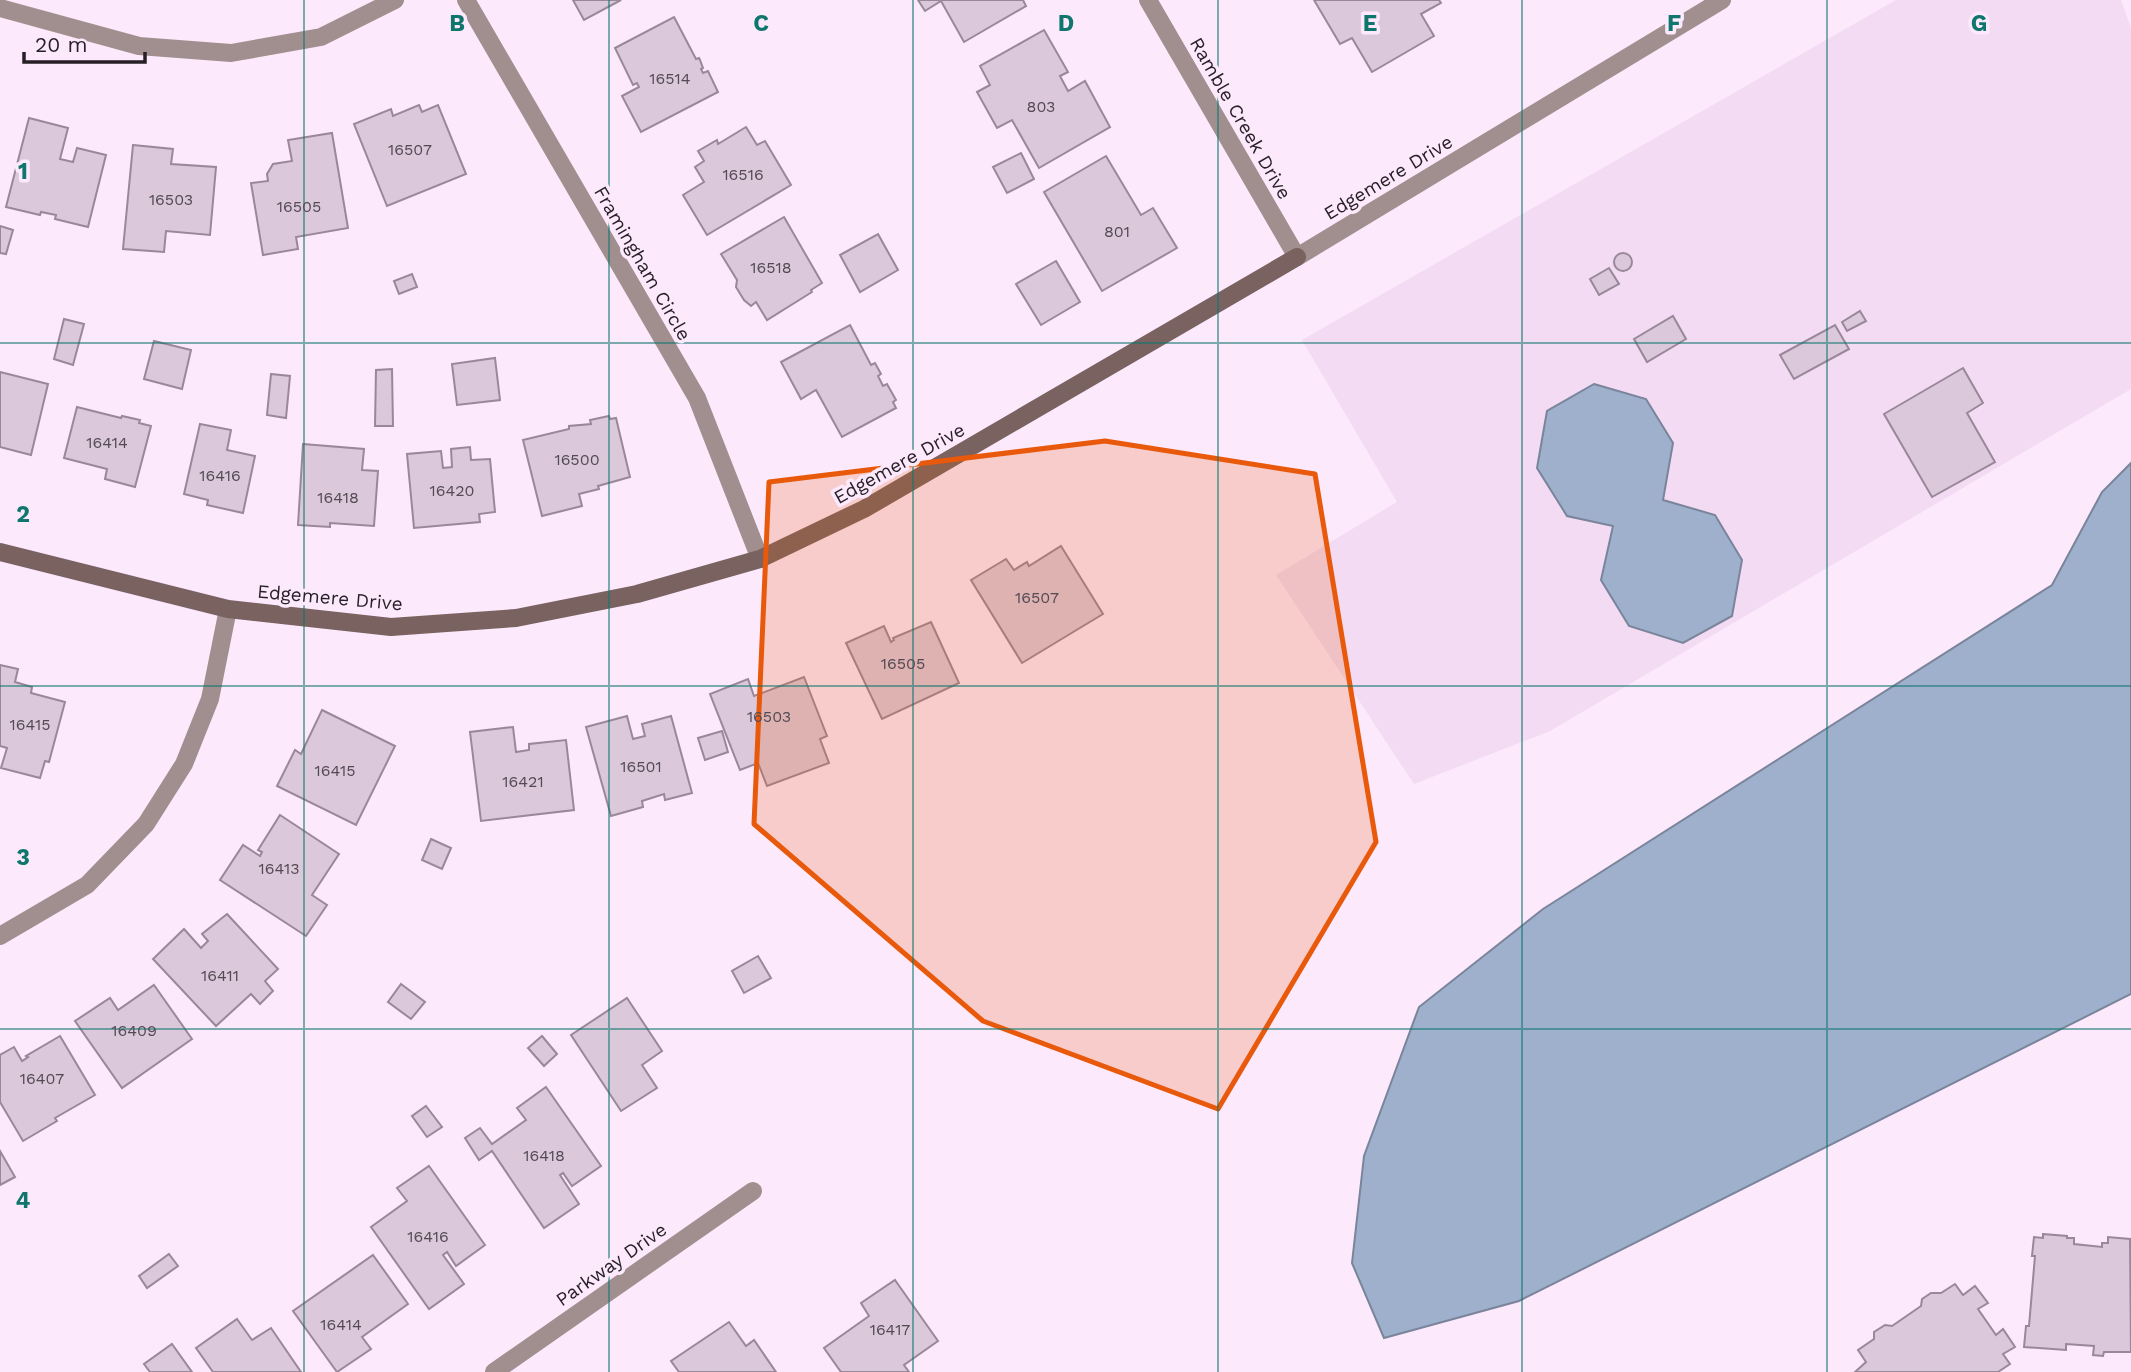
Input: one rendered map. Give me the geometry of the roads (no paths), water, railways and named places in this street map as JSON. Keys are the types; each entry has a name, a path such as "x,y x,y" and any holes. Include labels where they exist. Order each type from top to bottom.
{"street":[{"path":"0,8 139,46 231,53 321,37 395,0"},
{"name":"Framingham Circle","path":"467,0 697,398 760,559"},
{"name":"Ramble Creek Drive","path":"1148,0 1297,257"},
{"name":"Edgemere Drive","path":"0,552 228,609 391,627 516,618 637,594 760,559 863,509 1297,257 1722,0"},
{"path":"0,936 87,885 146,824 184,764 210,699 228,609"},
{"name":"Parkway Drive","path":"494,1372 753,1191"}],"water":[{"path":"1594,384 1646,399 1673,443 1663,500 1715,515 1742,560 1732,616 1683,643 1629,626 1601,580 1613,526 1567,516 1537,468 1547,411"},
{"path":"2131,463 2131,994 1519,1301 1384,1338 1352,1263 1364,1156 1419,1007 1543,909 2052,585 2102,492"}]}
